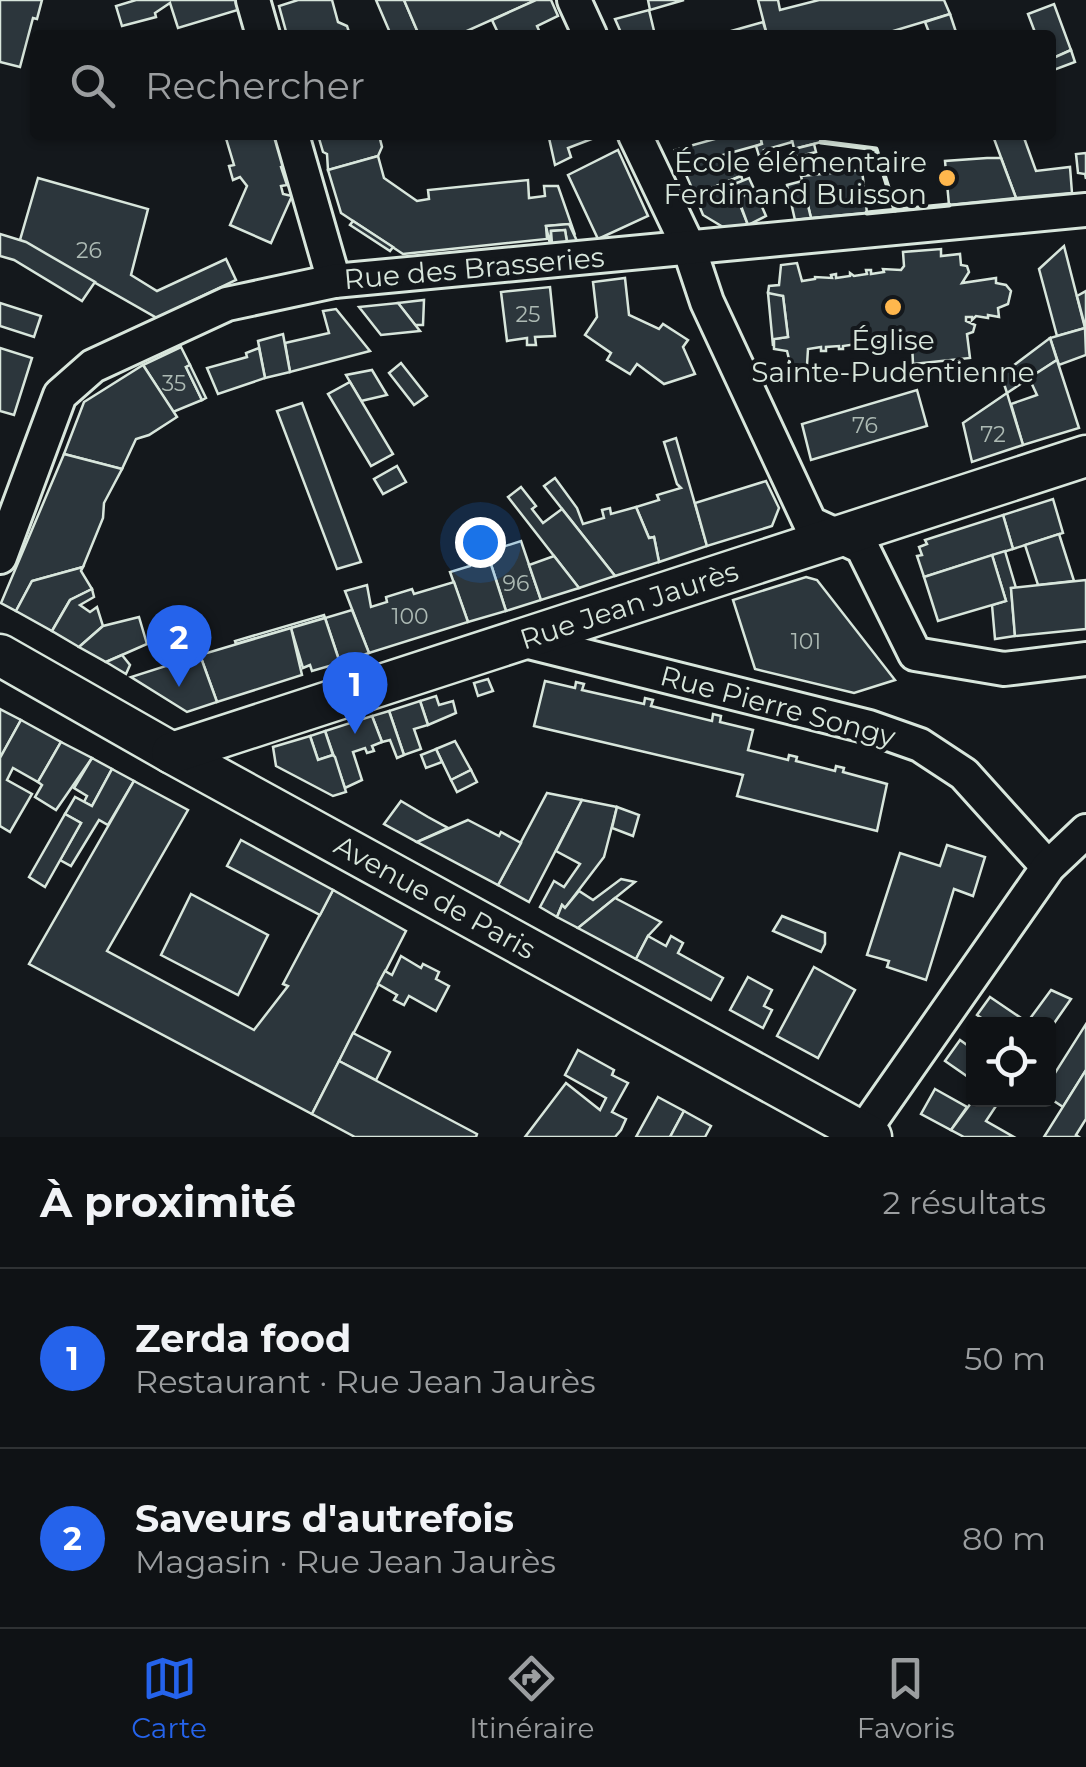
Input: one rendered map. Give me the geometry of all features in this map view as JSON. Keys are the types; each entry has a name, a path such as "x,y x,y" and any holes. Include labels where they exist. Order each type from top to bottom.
{"main road":[{"name":"Rue Jean Jaurès","path":"172,753 522,640 825,530 1086,456"},
{"name":"Avenue de Paris","path":"0,654 172,753 867,1135"}],"street":[{"path":"252,0 261,30"},
{"path":"574,0 588,30"},
{"path":"293,140 334,281"},
{"path":"637,140 688,248 707,302 825,530 862,546 915,654 1004,668 1086,659"},
{"name":"Rue des Brasseries","path":"0,557 60,395 93,366 226,304 334,281 1086,210"},
{"name":"Rue Pierre Songy","path":"522,640 869,728 920,745 964,774 1048,867"},
{"path":"867,1135 1048,867 1086,831"}],"building":[{"path":"0,0 42,0 20,67 0,62"},
{"path":"136,0 238,0 241,9 178,28 170,3 155,13 156,17 122,26 116,6"},
{"path":"298,0 332,0 338,22 348,30 286,30 279,6"},
{"path":"376,0 404,0 417,30 389,30"},
{"path":"404,0 536,0 469,30 417,30"},
{"path":"536,0 551,0 558,16 537,26 539,30 497,30 492,20"},
{"path":"648,0 684,0 650,10"},
{"path":"758,0 778,0 780,10 819,0 944,0 950,14 897,30 766,30"},
{"path":"1054,4 1071,50 1056,57 1056,30 1034,30 1028,14"},
{"path":"649,10 654,30 620,30 615,19"},
{"path":"950,14 955,30 928,30 925,22"},
{"path":"763,22 765,30 735,30"},
{"path":"1071,50 1075,62 1056,69 1056,57"},
{"path":"226,140 278,140 285,165 281,167 287,185 281,186 283,194 292,196 271,243 230,225 247,186 240,177 233,180 229,166 234,165"},
{"path":"319,140 380,140 382,147 378,156 328,170 327,154"},
{"path":"549,140 589,140 568,148 571,157 555,165"},
{"path":"711,140 761,140 762,144 719,156 726,172 738,169 741,176 695,195 675,150"},
{"path":"761,140 792,142 764,150 765,154 759,156 756,146 762,144"},
{"path":"792,140 820,140 821,142 794,149"},
{"path":"994,140 1025,140 1036,171 1070,167 1072,193 1016,198"},
{"path":"814,144 816,152 796,157 794,149"},
{"path":"618,150 648,216 598,239 568,175"},
{"path":"1086,153 1086,179 1085,174 1078,173 1076,154"},
{"path":"378,156 384,178 417,201 429,199 428,190 528,180 529,198 545,196 544,186 558,186 575,235 569,224 546,226 547,239 403,254 341,213 328,170"},
{"path":"1001,158 1016,198 949,205 945,161"},
{"path":"862,170 867,213 811,218 801,176"},
{"path":"741,176 743,181 732,185 748,225 723,227 703,215 695,195"},
{"path":"38,178 148,209 131,275 157,291 226,259 236,280 157,318 20,240"},
{"path":"749,178 755,191 738,198 732,185"},
{"path":"802,181 811,218 795,220 787,185"},
{"path":"755,191 766,216 748,225 738,198"},
{"path":"353,221 393,247 390,251 350,225"},
{"path":"569,224 577,241 567,242 565,230 551,231 550,244 546,226"},
{"path":"565,230 567,242 552,244 551,231"},
{"path":"0,234 26,242 95,282 82,301 14,260 0,256"},
{"path":"1064,246 1085,328 1057,336 1039,269"},
{"name":"Église Sainte-Pudentienne","path":"941,249 941,256 960,254 961,265 967,266 969,272 962,283 996,278 996,283 1011,291 1008,304 998,308 999,317 966,317 975,325 973,332 967,334 970,358 913,364 912,343 907,344 907,339 895,340 896,345 891,345 891,341 877,342 873,347 873,342 857,348 857,344 843,349 826,347 826,351 821,351 821,347 808,349 807,365 791,367 787,351 774,349 774,339 788,337 783,296 768,293 769,286 779,285 781,265 797,263 802,281 832,278 836,274 836,278 850,273 867,274 866,270 871,270 871,274 884,272 883,269 901,270 903,252"},
{"path":"625,278 629,315 659,329 663,324 688,340 683,347 695,374 664,384 637,364 630,374 607,360 611,353 585,335 597,317 593,282"},
{"path":"550,287 555,336 535,337 536,345 527,345 527,338 507,341 501,292"},
{"path":"1086,291 1086,330 1077,296"},
{"path":"768,293 783,296 788,337 774,339 773,346"},
{"path":"424,300 423,325 415,325 398,303"},
{"path":"0,303 41,316 34,337 0,326"},
{"path":"398,303 420,331 381,335 359,307"},
{"path":"336,309 370,351 290,372 285,343 329,333 323,311"},
{"path":"1085,328 1086,355 1059,365 1050,338"},
{"path":"283,334 290,372 265,378 258,341"},
{"path":"1050,338 1057,360 1007,393 1001,375"},
{"path":"181,347 202,400 173,412 143,365"},
{"path":"0,348 32,358 14,415 0,411"},
{"path":"259,348 265,378 218,394 207,368 247,357 246,353"},
{"path":"1057,360 1079,428 1023,445 1011,404 1037,395 1029,378"},
{"path":"401,363 427,396 414,405 389,373"},
{"path":"143,365 177,417 136,439 122,469 64,454 84,402"},
{"path":"190,365 206,398 202,400 186,367"},
{"path":"372,370 387,395 361,401 346,375"},
{"path":"350,382 393,454 371,466 328,394"},
{"path":"917,390 927,426 811,460 802,424"},
{"path":"1007,393 1023,445 972,462 963,423"},
{"path":"302,403 361,562 337,569 277,411"},
{"path":"676,438 707,546 659,562 654,537 649,538 636,507 681,488 664,442"},
{"path":"64,454 122,469 104,503 103,518 83,567 32,581 16,611 1,603"},
{"path":"397,466 406,482 383,494 374,479"},
{"path":"555,478 577,508 583,524 604,518 602,510 610,508 611,514 636,507 649,538 654,537 659,562 615,576 544,486"},
{"path":"766,481 779,508 772,526 707,546 695,503"},
{"path":"521,487 543,523 562,509 615,576 579,588 508,497"},
{"path":"1053,499 1063,533 1013,549 1003,515"},
{"path":"1003,515 1013,549 924,577 917,556 922,555 919,547 927,544 925,540"},
{"path":"1059,534 1074,581 1038,585 1025,545"},
{"path":"521,541 541,600 506,611 487,552"},
{"path":"1005,551 1016,588 1011,588 1015,636 995,639 992,605 1006,601 992,555"},
{"path":"487,552 506,611 468,622 450,572 470,566 471,558"},
{"path":"992,555 1006,601 938,621 924,577"},
{"path":"554,556 579,588 541,600 529,565"},
{"path":"83,567 81,571 92,589 70,600 52,631 16,611 32,581"},
{"path":"806,577 817,580 895,680 854,693 755,669 733,600"},
{"path":"1086,580 1086,629 1015,636 1011,588"},
{"path":"454,582 468,622 369,653 345,591 367,585 371,607 387,602 386,597 412,589 414,594"},
{"path":"92,589 94,597 80,605 90,612 97,607 103,626 79,647 52,631 70,600"},
{"path":"352,610 369,653 340,663 325,618"},
{"path":"324,615 325,618 236,644 235,641"},
{"path":"139,617 147,644 106,662 79,647 103,626"},
{"path":"325,618 340,663 312,671 310,665 303,668 291,628"},
{"path":"291,628 302,675 217,702 200,655"},
{"path":"122,655 130,665 126,674 106,662"},
{"path":"200,655 217,702 187,712 131,677"},
{"path":"488,679 493,691 478,696 474,683"},
{"path":"545,681 575,688 576,682 584,684 582,690 644,704 645,698 653,700 651,706 712,721 713,714 721,716 720,722 753,730 748,750 788,760 789,755 797,757 796,761 835,771 836,766 844,768 843,772 887,784 877,831 737,796 743,775 534,726"},
{"path":"436,696 439,705 453,701 456,713 428,725 420,701"},
{"path":"420,701 428,725 414,729 421,749 404,755 389,711"},
{"path":"0,709 21,720 0,758"},
{"path":"389,711 404,755 397,758 390,740 382,742 372,716"},
{"path":"372,716 382,742 372,746 374,751 367,753 365,748 353,752 362,780 345,788 325,731"},
{"path":"21,720 61,742 38,782 13,768 7,780 32,794 10,832 0,826 0,758"},
{"path":"325,731 333,755 318,760 310,736"},
{"path":"310,736 318,760 335,757 346,792 333,796 276,766 273,747"},
{"path":"455,741 471,770 451,780 436,749"},
{"path":"61,742 92,758 56,810 35,797 42,785 38,782"},
{"path":"436,749 442,762 426,768 421,755"},
{"path":"92,758 112,769 92,806 84,802 87,796 74,788"},
{"path":"112,769 134,781 108,825 99,820 71,866 60,860 81,823 65,814 75,797 92,806"},
{"path":"471,770 477,782 457,792 451,780"},
{"path":"134,781 188,810 107,951 254,1030 288,986 283,984 333,890 406,931 312,1114 29,964"},
{"path":"547,793 582,800 529,902 498,885"},
{"path":"582,800 617,807 604,857 565,908 562,905 557,917 540,907 554,881 564,887 580,864 556,851"},
{"path":"401,801 448,828 417,842 384,824"},
{"path":"617,807 639,815 633,836 612,828"},
{"path":"65,814 81,823 45,887 29,877"},
{"path":"468,820 521,843 498,885 417,842"},
{"path":"241,840 333,890 320,915 227,866"},
{"path":"947,845 985,857 973,896 954,889 926,980 887,967 889,961 867,955 900,853 940,866"},
{"path":"621,879 635,882 578,928 557,917 562,905 565,908 579,891 593,900"},
{"path":"191,894 268,935 238,995 161,955"},
{"path":"615,898 661,922 636,959 578,928"},
{"path":"782,916 825,933 821,952 773,931"},
{"path":"648,936 666,946 671,936 683,943 678,953 723,978 711,1000 636,959"},
{"path":"401,956 421,968 423,964 439,972 436,979 449,986 436,1011 409,996 404,1005 394,1000 397,995 378,984 385,971 392,975"},
{"path":"814,967 855,990 818,1058 777,1036"},
{"path":"748,977 772,990 764,1006 772,1010 763,1028 730,1010"},
{"path":"1051,990 1071,999 1056,1021 1056,1017 1031,1017"},
{"path":"990,997 1020,1017 980,1017 977,1015"},
{"path":"1086,1024 1086,1070 1063,1107 1056,1102 1056,1071"},
{"path":"353,1033 390,1052 376,1080 339,1061"},
{"path":"960,1040 966,1044 966,1075 945,1061"},
{"path":"578,1050 614,1070 612,1075 628,1083 612,1112 626,1119 621,1130 615,1137 525,1137 566,1083 600,1110 606,1098 565,1075"},
{"path":"339,1061 477,1134 476,1137 355,1137 312,1114"},
{"path":"1086,1070 1086,1119 1076,1135 1079,1137 1044,1137"},
{"path":"935,1089 967,1107 951,1130 921,1114"},
{"path":"658,1097 684,1111 670,1137 636,1137"},
{"path":"968,1107 995,1107 986,1121 1014,1137 964,1137 951,1130"},
{"path":"684,1111 711,1126 705,1137 670,1137"}],"wall":[{"path":"821,142 876,149 895,210"},
{"path":"867,213 949,205"}],"place":[{"name":"École élémentaire Ferdinand Buisson","path":"947,178"},
{"name":"Église Sainte-Pudentienne","path":"893,307"},
{"name":"Saveurs d'autrefois","path":"179,687"},
{"name":"Zerda food","path":"355,734"}]}
